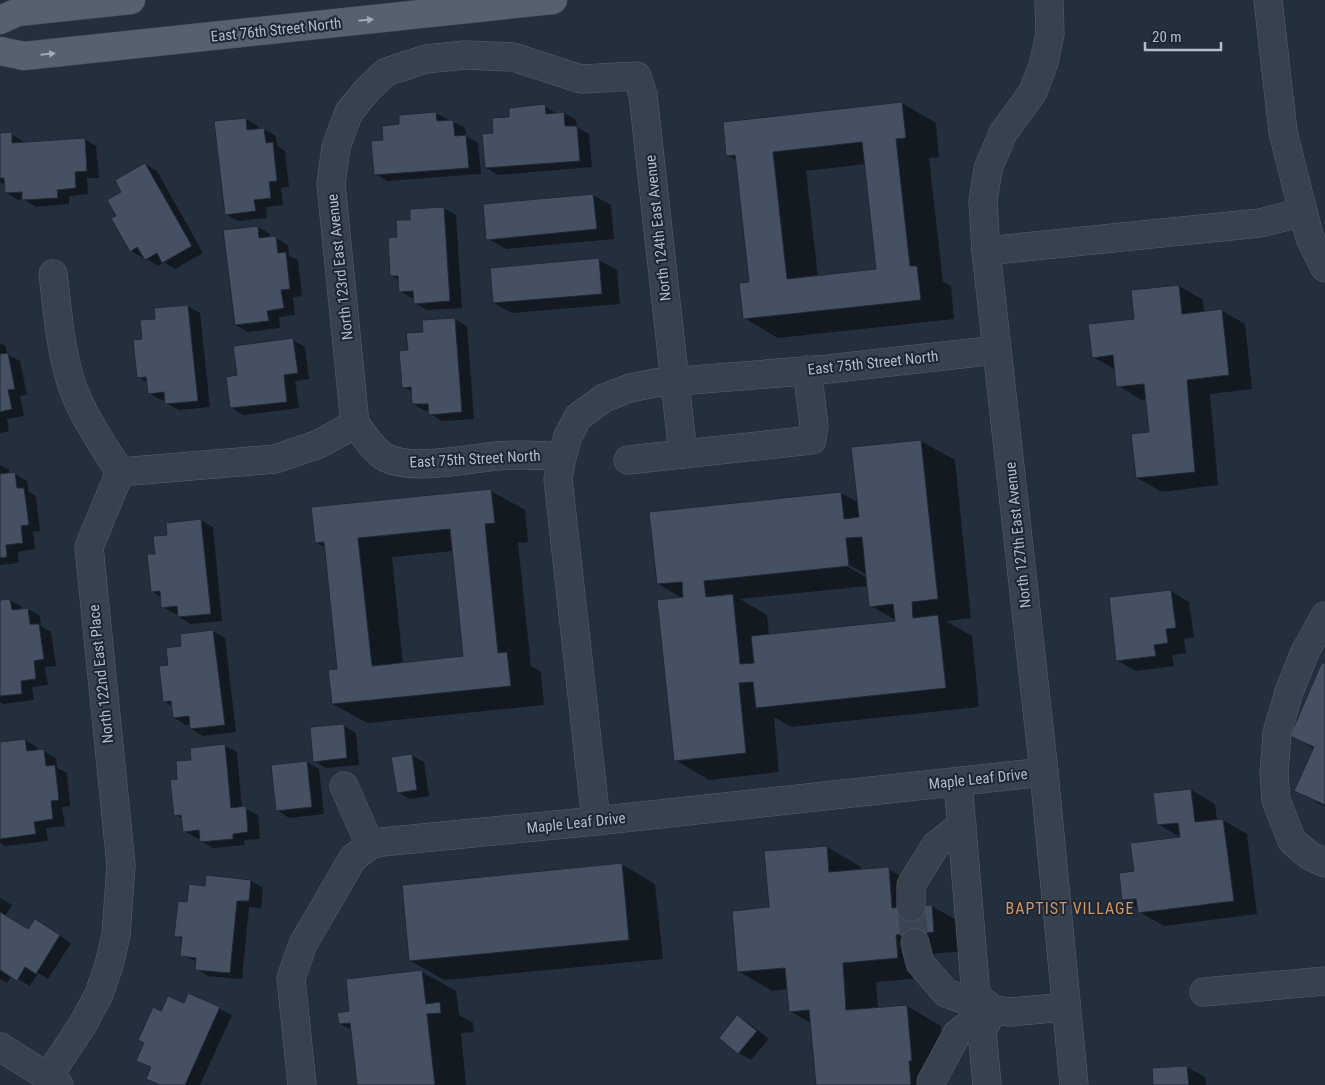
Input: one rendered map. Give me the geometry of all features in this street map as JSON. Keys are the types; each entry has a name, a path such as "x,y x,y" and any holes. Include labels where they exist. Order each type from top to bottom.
{"main road":[{"path":"0,20 18,12 131,0"},
{"name":"East 76th Street North","path":"0,51 24,56 553,0"}],"street":[{"name":"North 127th East Avenue","path":"1049,0 1050,34 1044,62 1033,92 1004,133 988,170 983,201 986,251 1044,772 1065,1007 1074,1085"},
{"path":"1268,0 1283,132 1310,238 1325,268"},
{"name":"North 123rd East Avenue","path":"355,424 331,184 336,147 349,112 367,90 386,72 426,59 465,55 513,57 581,79 636,76"},
{"name":"North 124th East Avenue","path":"636,76 643,95 683,454"},
{"path":"986,251 1260,223 1302,212"},
{"path":"53,274 62,342 73,388 93,430 120,472 276,460 319,444 355,424"},
{"name":"East 75th Street North","path":"355,424 380,455 407,464 499,456 562,457 568,436 578,417 604,398 630,388 675,381 807,370 997,350"},
{"path":"628,460 812,440 814,425 807,370"},
{"path":"562,457 558,479 596,821"},
{"name":"North 122nd East Place","path":"54,1081 99,994 109,966 116,934 121,865 88,548 120,472"},
{"path":"1325,616 1305,652 1289,692 1277,733 1274,774 1276,800 1292,842 1310,856 1325,863"},
{"name":"Maple Leaf Drive","path":"370,845 382,842 596,821 1044,772"},
{"path":"958,782 976,995 992,1009"},
{"path":"302,1085 291,978 303,944 354,858 370,845 344,786"},
{"path":"911,906 911,885 936,845 962,825"},
{"path":"915,944 920,963 946,993 992,1009 1011,1012 1065,1007"},
{"path":"1204,992 1325,981"},
{"path":"932,1085 931,1082 956,1034 992,1009"},
{"path":"987,1085 982,1031 992,1009"},
{"path":"0,1048 54,1081"}],"building":[{"path":"902,102 906,138 896,139 910,266 917,266 921,300 743,319 739,283 749,282 735,155 726,156 723,122","holes":["862,142 876,269 787,279 773,152"]},
{"path":"545,104 546,114 564,112 565,126 577,126 580,161 485,168 482,134 493,133 492,118 509,117 509,108"},
{"path":"436,112 437,121 453,120 455,136 466,135 469,168 374,175 371,141 383,140 382,126 399,124 399,115"},
{"path":"246,118 247,130 264,128 266,143 273,142 277,181 269,182 271,198 254,200 256,211 225,215 214,121"},
{"path":"12,132 12,143 85,138 87,171 75,172 76,188 57,190 58,198 22,200 22,192 5,193 4,178 0,178 0,133"},
{"path":"145,163 192,246 162,263 157,253 145,260 137,247 130,252 111,218 116,216 107,200 121,192 115,180"},
{"path":"593,194 597,229 486,240 483,204"},
{"path":"444,207 450,301 414,304 413,291 399,292 398,276 390,276 388,238 397,237 396,220 410,220 410,209"},
{"path":"258,226 259,238 276,236 278,253 286,252 290,289 281,290 284,308 267,311 269,321 235,325 223,230"},
{"path":"599,258 602,294 493,303 490,268"},
{"path":"1179,285 1182,314 1222,309 1229,375 1187,380 1195,472 1136,478 1131,434 1149,432 1144,384 1116,387 1113,355 1092,358 1088,324 1134,319 1131,290"},
{"path":"188,305 198,401 165,404 164,392 148,394 146,377 137,378 133,340 142,339 140,320 155,319 154,308"},
{"path":"455,318 462,412 429,415 428,404 412,404 411,387 402,388 399,351 408,350 406,333 423,332 422,320"},
{"path":"293,338 298,373 284,375 287,402 230,408 226,377 237,375 233,346"},
{"path":"8,353 15,389 8,390 12,409 0,412 0,354"},
{"path":"921,440 938,599 912,602 913,618 938,615 946,688 756,708 753,682 739,683 746,753 674,761 657,600 683,597 682,582 657,584 649,512 841,492 844,519 859,517 851,447","holes":["862,537 869,607 893,604 895,621 751,636 754,663 740,664 733,594 706,597 704,581 849,566 846,538"]},
{"path":"15,472 17,488 24,488 29,525 21,526 23,543 6,545 7,557 0,558 0,474"},
{"path":"491,489 495,523 485,524 498,653 507,652 511,686 332,704 328,670 337,669 324,542 315,543 311,507","holes":["450,529 463,656 372,666 358,538"]},
{"path":"201,519 211,614 178,617 177,606 161,608 160,591 151,592 147,554 155,554 153,536 167,535 166,523"},
{"path":"1171,590 1176,628 1166,629 1168,643 1154,645 1156,656 1116,661 1109,597"},
{"path":"10,599 12,610 28,608 30,624 39,624 44,659 34,661 36,679 21,681 22,694 0,696 0,600"},
{"path":"213,630 225,725 190,729 189,716 173,718 171,701 163,702 159,666 168,665 166,648 181,646 180,634"},
{"path":"1322,662 1325,664 1325,805 1294,791 1314,747 1290,736"},
{"path":"344,724 347,758 313,762 310,727"},
{"path":"25,739 27,751 44,749 46,766 55,765 59,800 51,801 53,819 34,822 36,834 0,839 0,742"},
{"path":"225,744 231,808 246,806 248,832 233,834 233,839 200,842 199,830 183,832 181,815 174,816 170,780 177,779 176,761 191,760 190,748"},
{"path":"412,754 417,790 397,793 391,757"},
{"path":"307,761 312,807 276,811 271,765"},
{"path":"1191,789 1195,822 1223,819 1234,901 1138,913 1136,899 1122,900 1119,873 1134,871 1130,843 1180,837 1178,823 1157,825 1153,793"},
{"path":"827,846 829,872 889,867 892,908 932,905 934,932 896,935 898,958 843,963 846,1010 907,1005 912,1061 909,1061 911,1085 816,1085 809,1010 789,1012 785,968 737,972 732,911 769,907 764,851"},
{"path":"622,863 629,940 409,961 402,885"},
{"path":"206,875 251,880 249,901 237,901 230,973 195,970 196,958 180,956 182,937 174,937 178,901 187,902 189,884 205,886"},
{"path":"0,912 28,929 35,919 60,935 36,974 25,967 17,981 0,970"},
{"path":"422,970 426,1004 440,1002 441,1013 427,1014 435,1085 357,1085 350,1023 339,1024 337,1013 349,1011 346,979"},
{"path":"188,993 220,1007 185,1085 160,1085 146,1079 151,1067 136,1061 144,1043 138,1040 153,1007 161,1011 168,996 184,1003"},
{"path":"737,1015 757,1031 738,1054 719,1038"},
{"path":"1187,1066 1189,1085 1153,1085 1152,1068"}],"tunnel":[{"path":"911,907 915,943"}],"district":[{"name":"BAPTIST VILLAGE","path":"1070,908"}]}
